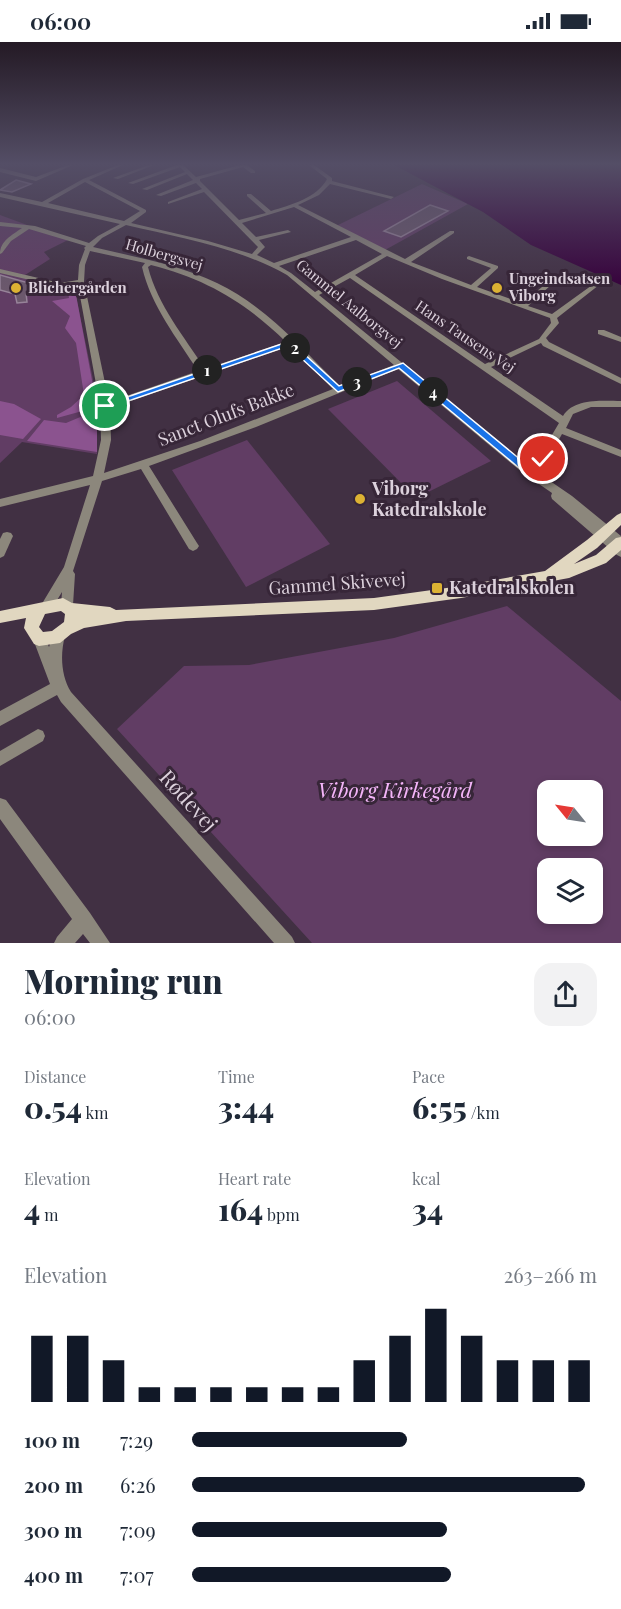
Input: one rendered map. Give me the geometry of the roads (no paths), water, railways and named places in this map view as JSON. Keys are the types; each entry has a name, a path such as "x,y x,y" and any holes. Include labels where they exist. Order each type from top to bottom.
{"main road":[{"name":"Gammel Skivevej","path":"549,574 621,518"},
{"name":"Gammel Skivevej","path":"64,632 83,622 126,615 374,604 505,585 549,574 569,572 590,565 620,546"},
{"path":"58,604 69,607 73,618 64,632 51,639 0,619 58,604"},
{"name":"Gammel Skivevej","path":"69,607 126,615"},
{"path":"35,633 33,619 44,608"}],"street":[{"name":"Gammel Aalborgvej","path":"57,207 254,255 275,265 315,295 546,484 561,502 620,546"},
{"path":"44,608 69,568 97,480 106,440 105,406 81,282 81,262 88,247 144,211 136,207"},
{"path":"225,207 263,249 254,255"},
{"path":"263,207 270,213"},
{"path":"240,222 288,207"},
{"path":"298,207 387,254 472,288 554,317"},
{"name":"Holbergsvej","path":"0,224 28,227 88,247 188,273 231,293 251,307 338,390"},
{"path":"0,252 0,248 28,227"},
{"path":"255,239 288,232"},
{"path":"406,262 452,232"},
{"path":"275,265 355,238"},
{"path":"315,295 387,254"},
{"path":"469,258 496,267 472,288"},
{"path":"148,263 145,267 153,292 203,372"},
{"path":"0,271 60,285 81,282"},
{"name":"Hans Tausens Vej","path":"351,275 486,367 562,425 621,454"},
{"path":"554,317 597,284"},
{"path":"523,306 549,285"},
{"path":"543,340 543,336 555,323 554,317"},
{"path":"602,332 621,340"},
{"path":"486,367 543,340"},
{"path":"543,340 563,353 621,381"},
{"path":"105,406 290,344"},
{"name":"Sanct Olufs Bakke","path":"0,502 97,480 338,390 400,364"},
{"path":"527,470 543,459 562,425 579,406 621,404"},
{"path":"142,464 194,546"},
{"path":"0,553 7,536"},
{"path":"69,568 69,607"},
{"path":"0,719 58,686 55,648 64,632"},
{"name":"Rødevej","path":"35,633 58,686 286,943"},
{"path":"0,759 38,736"},
{"path":"0,806 101,943"},
{"path":"63,943 84,919"}],"place":[{"name":"Blichergården","path":"16,288"},
{"name":"Ungeindsatsen Viborg","path":"497,288"},
{"name":"Viborg Katedralskole","path":"360,499"},
{"name":"Katedralskolen","path":"437,588"}],"park label":[{"name":"Viborg Kirkegård","path":"395,791"}]}
